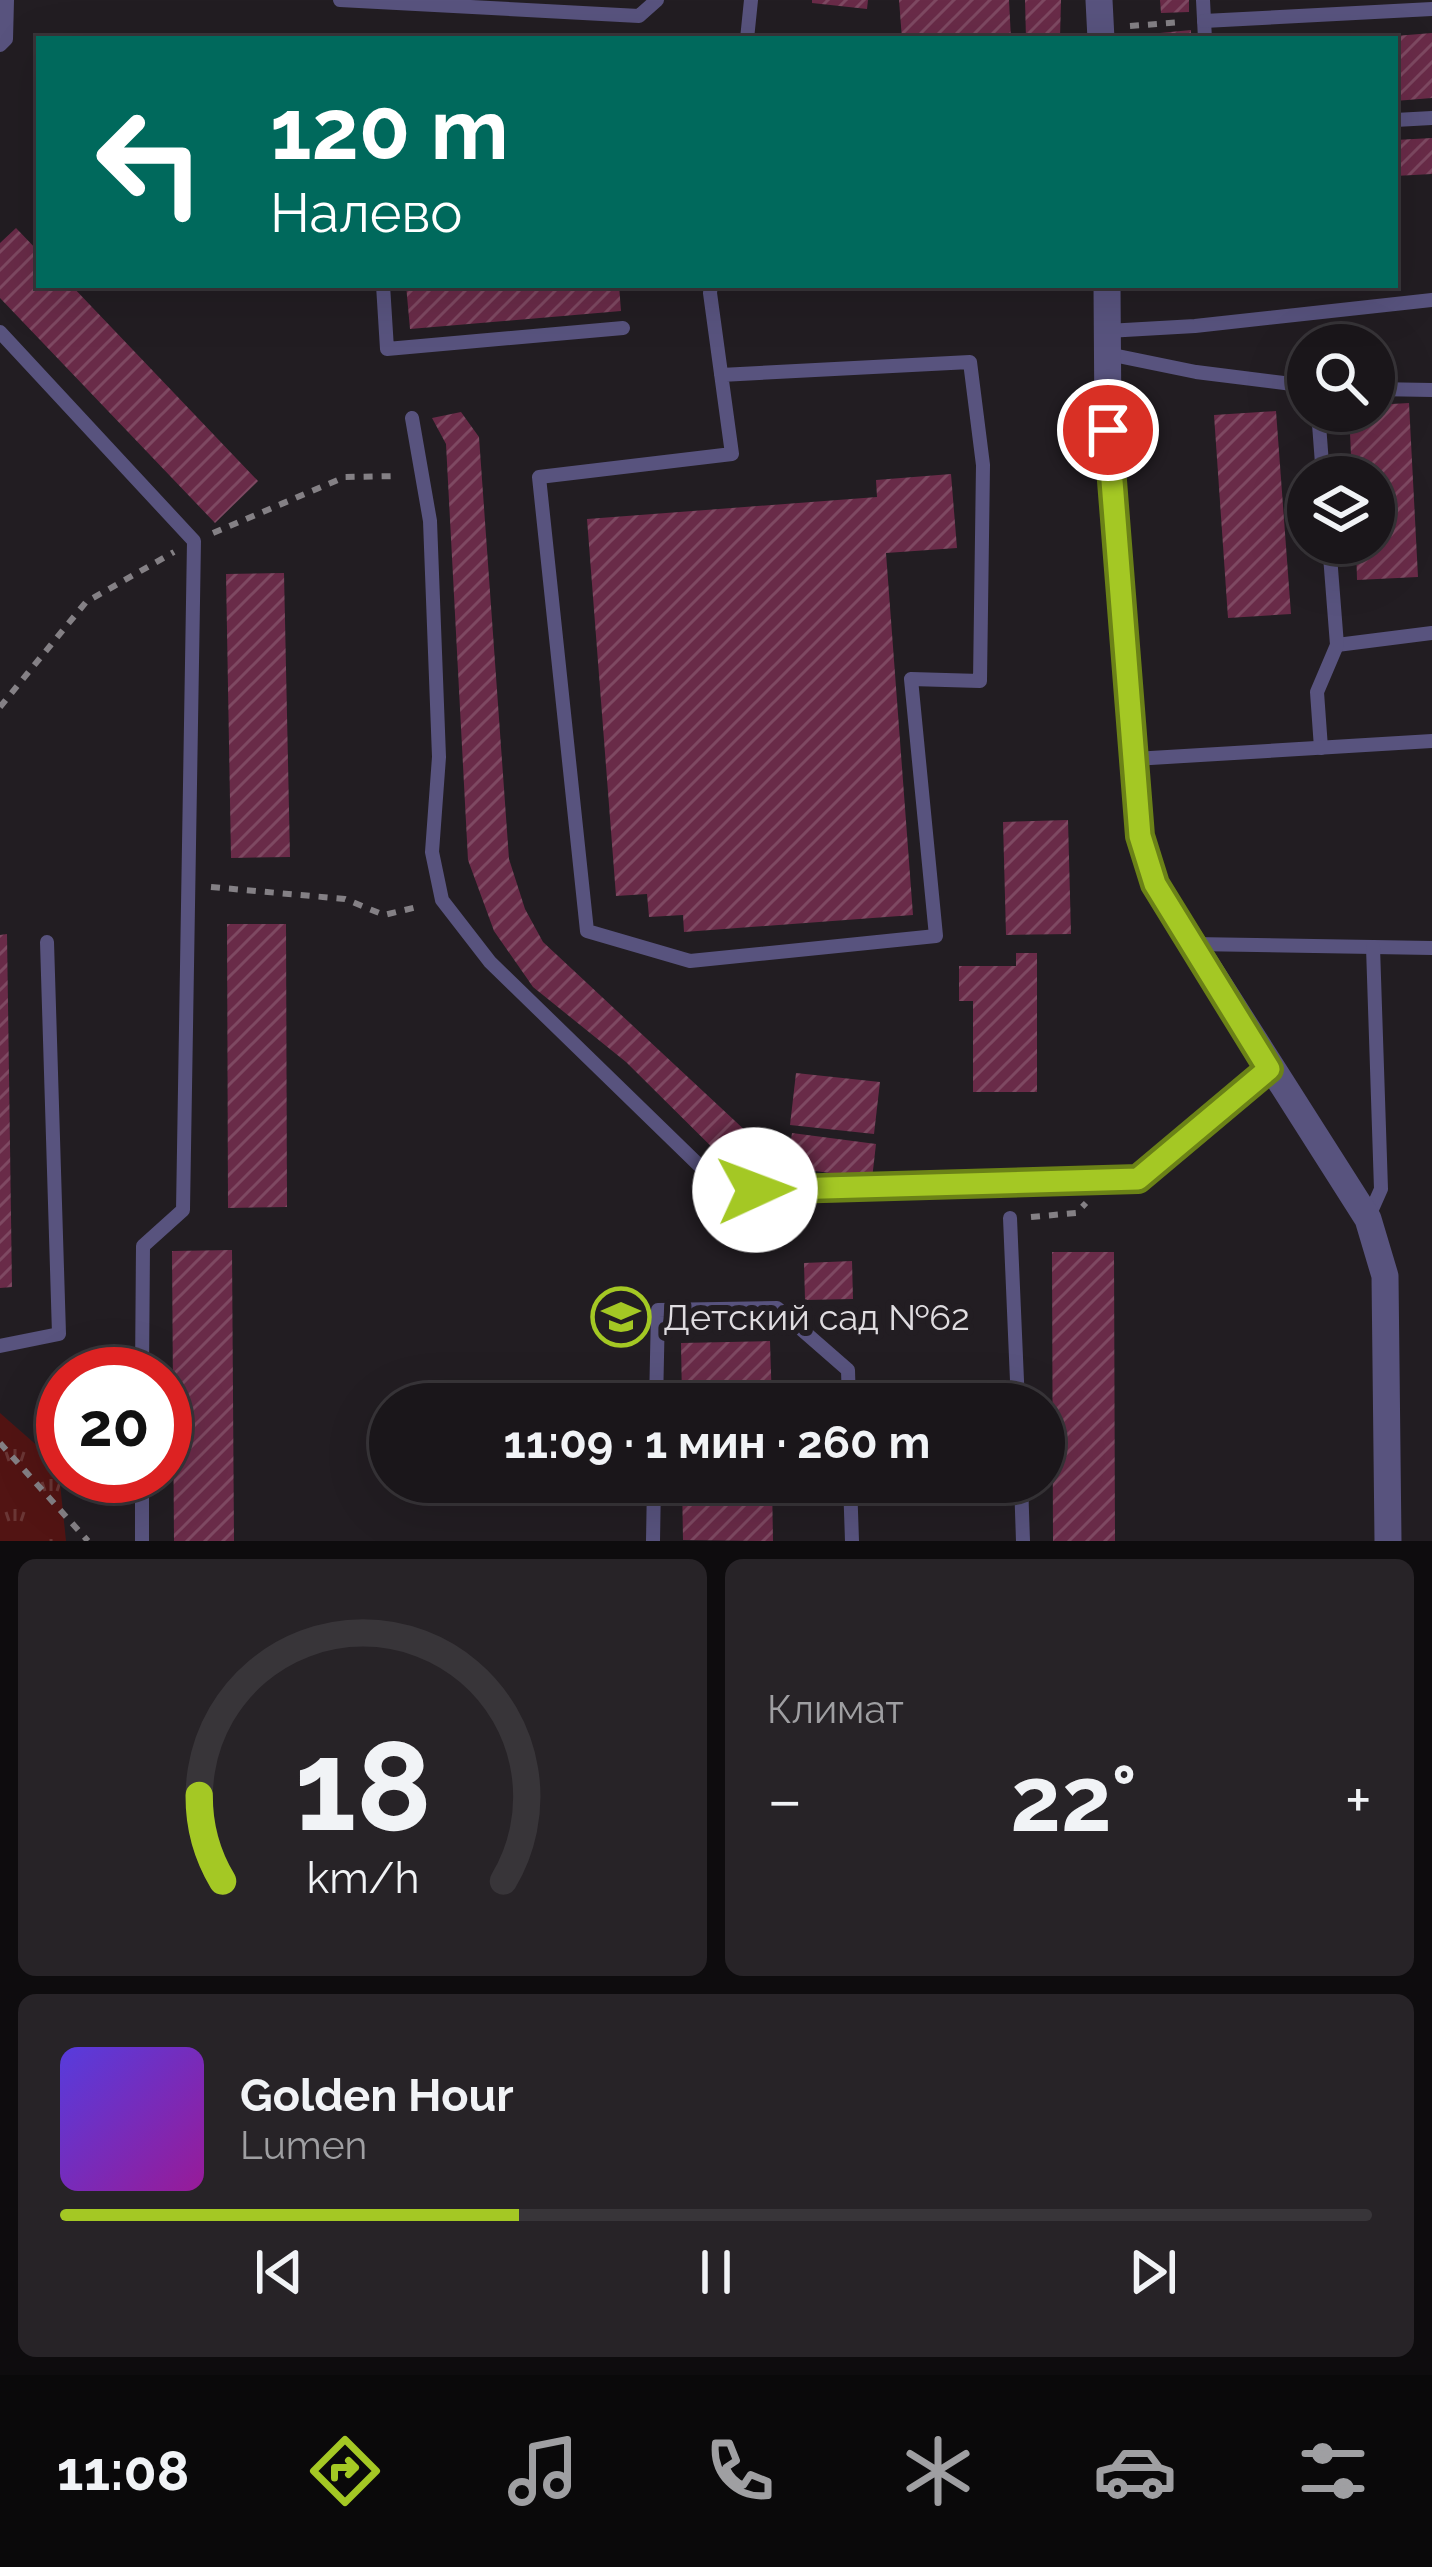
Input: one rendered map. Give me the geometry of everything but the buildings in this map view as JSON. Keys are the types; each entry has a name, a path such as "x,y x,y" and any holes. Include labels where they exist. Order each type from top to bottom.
{"street":[{"path":"1107,288 1108,430 1140,836 1155,884 1368,1219 1385,1276 1388,1541"}],"lane":[{"path":"0,45 6,39 7,0"},
{"path":"340,0 638,16 657,0"},
{"path":"747,36 751,0"},
{"path":"1203,0 1205,36"},
{"path":"1204,21 1432,9"},
{"path":"1398,120 1432,118"},
{"path":"383,288 387,349 623,328"},
{"path":"711,288 721,375 732,454 539,477 587,931 691,961 936,935 911,679 980,681 983,465 970,362 721,375"},
{"path":"1108,343 1195,326 1432,300"},
{"path":"0,332 194,541 183,1210 142,1246 142,1347"},
{"path":"1108,343 1196,372 1287,383"},
{"path":"1395,389 1432,390"},
{"path":"412,418 430,520 439,757 432,852 442,900 490,962 710,1175 755,1190 1138,1179 1269,1069"},
{"path":"1321,748 1317,692 1337,644 1330,564"},
{"path":"1337,644 1432,633"},
{"path":"1134,759 1432,741"},
{"path":"0,1346 59,1334 47,942"},
{"path":"1193,944 1432,948"},
{"path":"1368,1219 1381,1189 1373,947"},
{"path":"1010,1218 1017,1383"},
{"path":"656,1383 658,1310 777,1308 848,1370 848,1383"},
{"path":"142,1503 142,1541"},
{"path":"653,1541 654,1503"},
{"path":"851,1503 852,1541"},
{"path":"1022,1503 1023,1541"}],"path":[{"path":"1100,22 1204,21"},
{"path":"189,884 345,899 384,915 442,900"},
{"path":"1010,1218 1076,1213 1112,1179"},
{"path":"0,1443 88,1541"}],"green space":[{"path":"0,1413 36,1445 36,1503 62,1503 66,1541 0,1541"}],"place":[{"name":"Детский сад №62","path":"621,1317"}],"route":[{"path":"755,1190 1138,1179 1269,1069 1155,884 1140,836 1108,430"}]}
